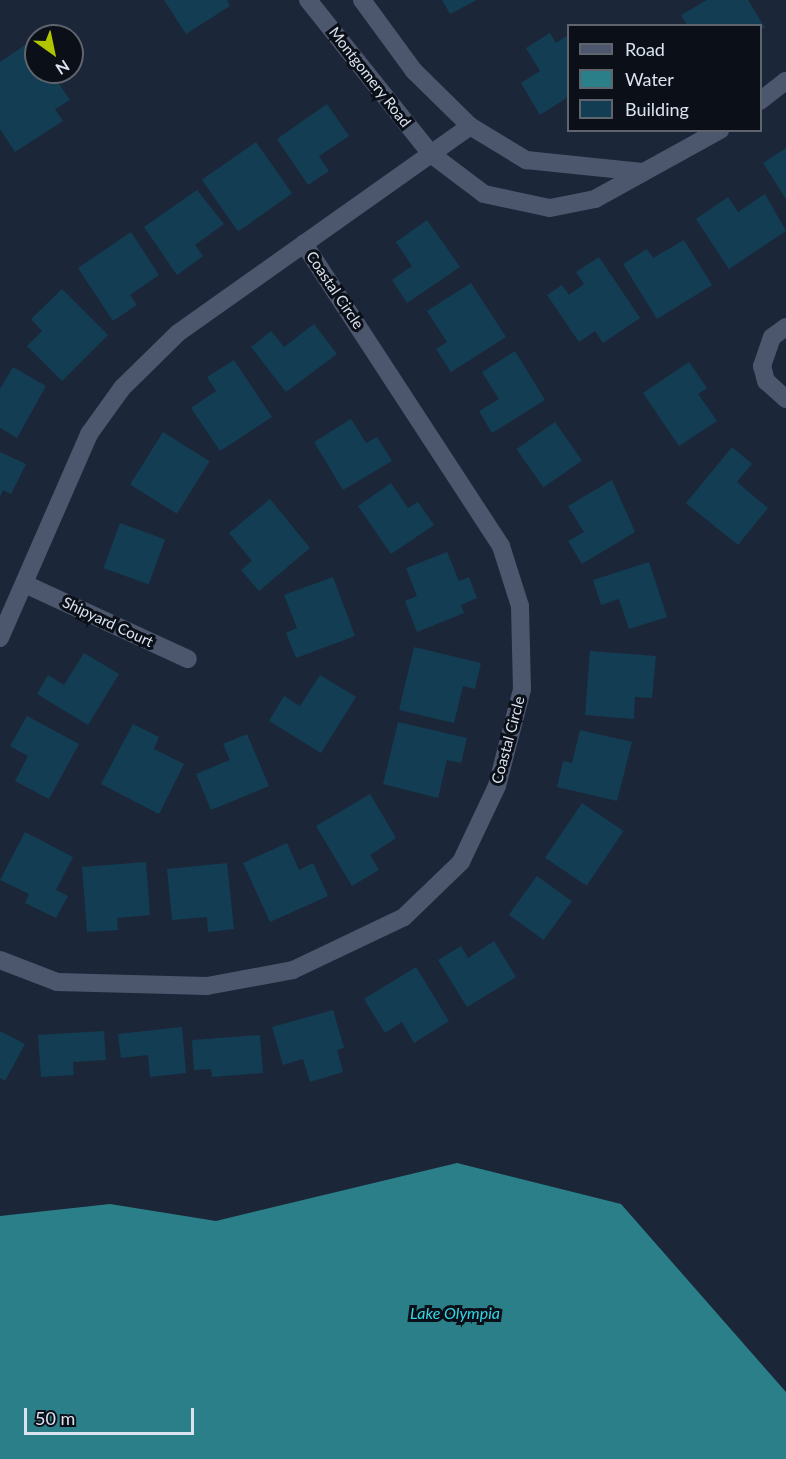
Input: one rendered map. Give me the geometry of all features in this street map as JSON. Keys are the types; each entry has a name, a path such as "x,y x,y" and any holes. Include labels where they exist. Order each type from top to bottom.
{"street":[{"name":"Montgomery Road","path":"308,0 431,154 484,194 550,208 595,199 716,132"},
{"path":"362,0 414,71 470,126 526,160 642,172"},
{"path":"762,99 786,81"},
{"name":"Coastal Circle","path":"0,638 27,585 89,434 122,388 178,333 470,126"},
{"name":"Coastal Circle","path":"0,960 57,982 207,986 293,970 404,917 461,862 497,786 522,689 520,606 501,546 304,244"},
{"path":"786,327 772,337 762,366 766,381 786,399"},
{"name":"Shipyard Court","path":"27,585 188,659"}],"water":[{"name":"Lake Olympia","path":"457,1163 621,1204 786,1392 786,1459 0,1459 0,1216 110,1204 216,1221"}],"building":[{"path":"164,0 227,0 230,6 186,34"},
{"path":"442,0 477,0 450,14"},
{"path":"707,0 748,0 765,28 762,28 762,24 687,24 681,15"},
{"path":"550,33 556,43 567,36 567,98 540,115 521,83 540,71 526,48"},
{"path":"24,46 24,84 59,84 70,100 55,109 63,121 15,152 0,129 0,62"},
{"path":"327,104 349,136 319,156 329,171 308,185 277,139"},
{"path":"256,142 292,194 238,231 202,180"},
{"path":"786,148 786,199 763,163"},
{"path":"197,190 224,224 195,245 203,256 177,275 144,227"},
{"path":"765,194 786,231 729,269 696,219 728,197 738,212"},
{"path":"427,220 460,267 407,303 392,280 412,266 396,242"},
{"path":"131,232 159,275 130,295 137,305 113,321 78,268"},
{"path":"684,240 712,285 657,319 623,264 647,249 653,258"},
{"path":"599,257 640,318 603,343 595,331 579,342 547,295 562,285 569,295 584,284 576,272"},
{"path":"471,283 506,337 451,372 436,349 447,342 427,311"},
{"path":"62,289 108,335 62,381 27,346 42,331 31,319"},
{"path":"314,324 337,354 286,392 251,347 271,331 284,347"},
{"path":"515,351 545,400 492,433 479,411 499,399 482,372"},
{"path":"234,360 272,417 220,451 191,408 216,391 207,377"},
{"path":"689,362 707,388 698,394 717,421 679,446 643,393"},
{"path":"13,367 46,386 17,438 0,428 0,389"},
{"path":"351,419 366,443 377,437 392,461 343,490 314,442"},
{"path":"555,422 582,461 543,487 516,449"},
{"path":"163,432 210,461 177,514 130,485"},
{"path":"732,447 752,464 737,482 768,508 738,545 686,503"},
{"path":"0,452 26,464 11,494 3,490 0,497"},
{"path":"612,480 635,532 582,564 568,541 584,532 568,506"},
{"path":"391,483 408,508 418,502 434,525 391,554 358,506"},
{"path":"270,499 310,548 259,591 241,570 252,561 229,533"},
{"path":"120,523 165,539 149,585 104,568"},
{"path":"447,552 459,581 469,577 477,598 461,605 464,613 417,632 405,601 417,596 406,568"},
{"path":"649,562 667,617 629,629 619,599 601,605 593,580"},
{"path":"333,577 355,636 296,658 286,633 297,628 284,595"},
{"path":"414,647 481,663 475,689 463,686 454,723 399,710"},
{"path":"590,651 656,656 652,698 635,697 634,719 585,715"},
{"path":"84,653 119,674 88,725 37,694 48,675 64,685"},
{"path":"320,675 356,697 321,753 269,721 284,696 300,706"},
{"path":"27,716 79,744 49,799 15,781 28,756 10,746"},
{"path":"398,722 467,738 461,763 447,760 438,798 383,784"},
{"path":"133,724 159,737 154,749 184,764 159,814 101,784"},
{"path":"580,730 632,742 617,801 557,787 563,761 572,763"},
{"path":"247,734 269,786 211,810 196,774 230,760 223,744"},
{"path":"370,794 396,838 370,855 379,870 352,886 316,826"},
{"path":"582,803 623,831 587,886 545,858"},
{"path":"25,832 73,857 56,890 68,896 56,918 25,903 29,894 0,880"},
{"path":"287,843 299,870 313,863 328,896 270,922 243,863"},
{"path":"146,862 150,915 117,918 118,930 87,932 82,867"},
{"path":"227,863 234,929 208,932 207,917 172,920 167,869"},
{"path":"537,876 572,901 544,940 509,915"},
{"path":"494,941 516,977 467,1007 438,960 461,946 468,958"},
{"path":"416,967 449,1021 414,1043 402,1022 385,1033 364,999"},
{"path":"333,1010 344,1048 337,1050 343,1072 310,1082 303,1059 283,1065 272,1027"},
{"path":"182,1027 186,1073 150,1077 148,1055 121,1058 118,1034"},
{"path":"0,1031 25,1044 5,1081 0,1078"},
{"path":"104,1031 106,1060 73,1062 74,1075 41,1077 38,1035"},
{"path":"260,1035 263,1073 212,1077 211,1069 194,1070 192,1040"}]}
